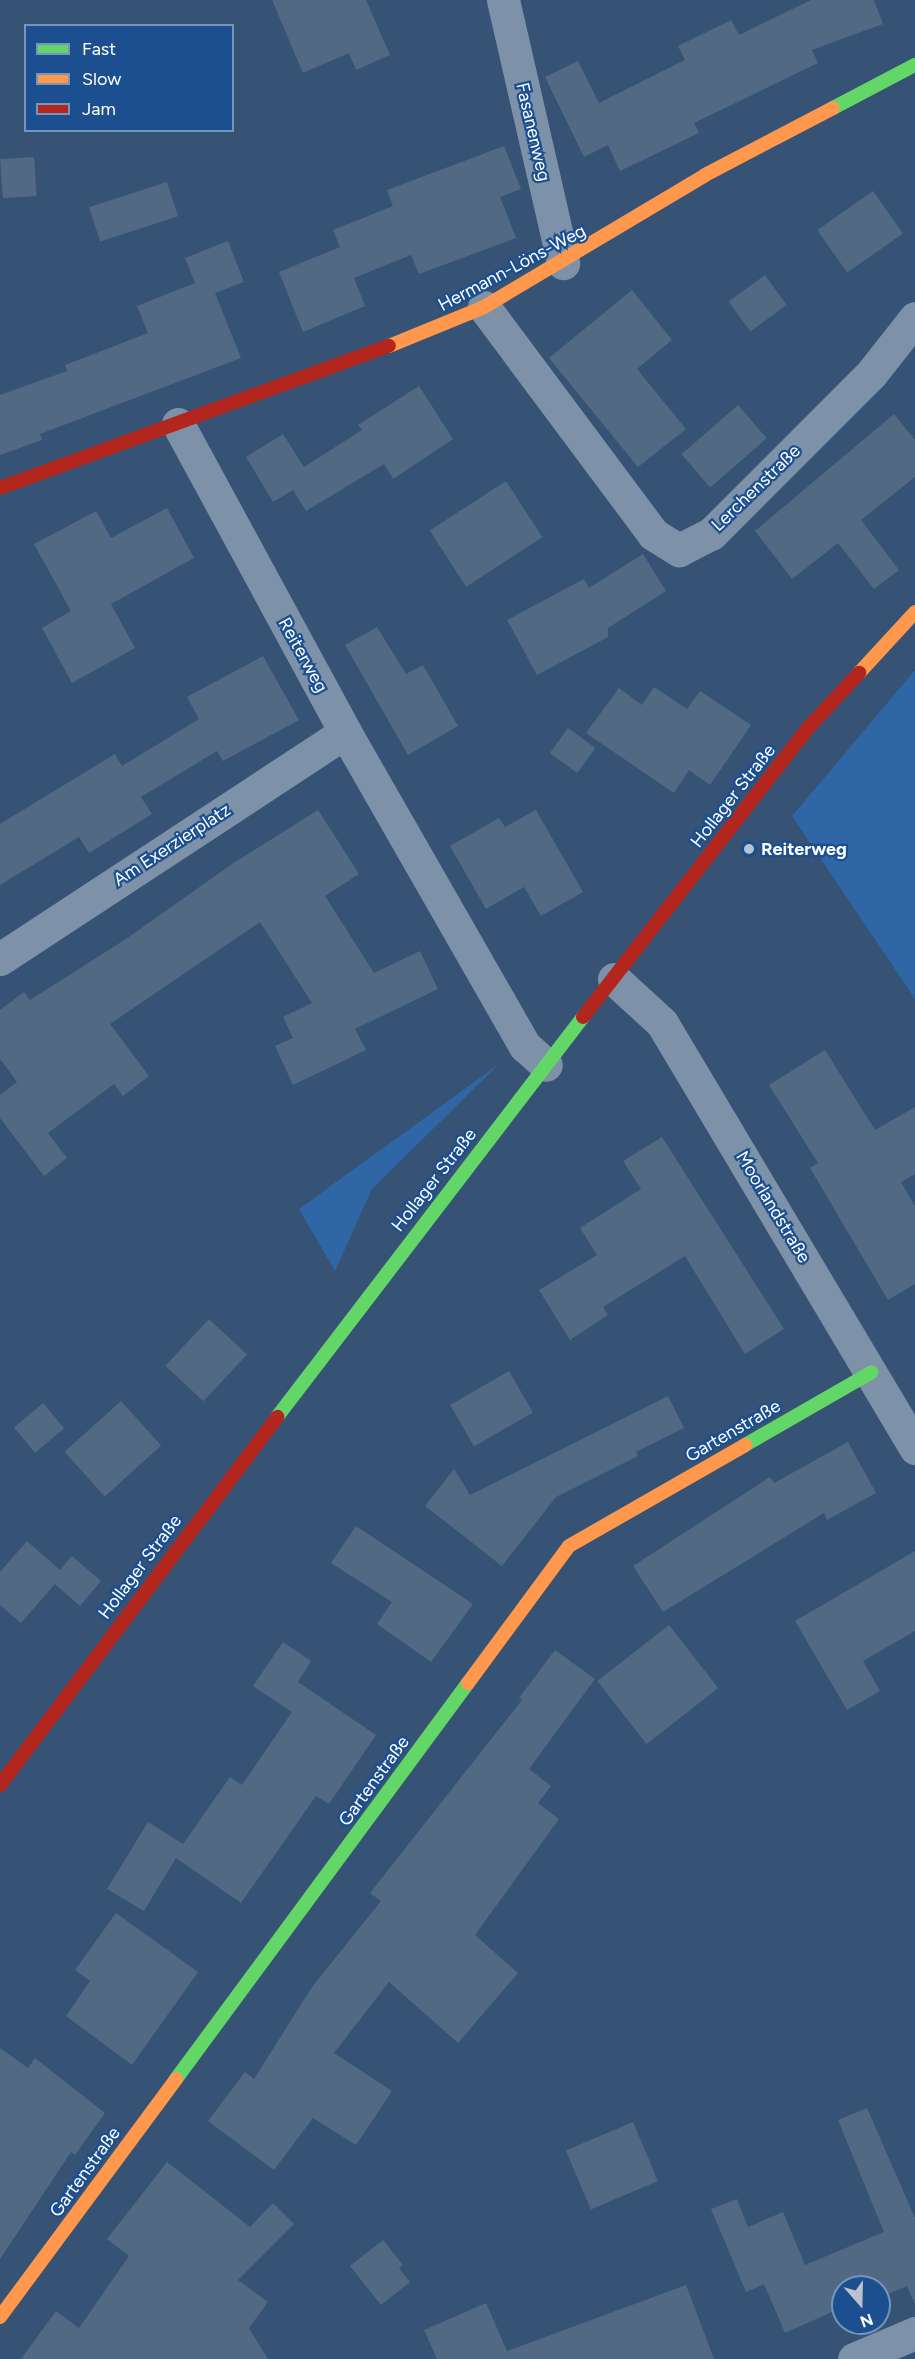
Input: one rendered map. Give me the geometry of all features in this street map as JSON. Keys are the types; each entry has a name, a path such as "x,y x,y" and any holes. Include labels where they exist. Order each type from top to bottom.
{"street":[{"name":"Fasanenweg","path":"502,0 563,264"},
{"name":"Hermann-Löns-Weg","path":"0,488 430,331 484,307 563,264 705,175 915,65"},
{"name":"Lerchenstraße","path":"484,307 653,534 679,550 711,534 872,374 915,318"},
{"name":"Reiterweg","path":"178,424 345,732 525,1046 546,1065"},
{"name":"Hollager Straße","path":"0,1785 546,1065 809,727 915,612"},
{"name":"Am Exerzierplatz","path":"0,959 345,732"},
{"name":"Moorlandstraße","path":"614,979 662,1023 872,1372 915,1448"},
{"name":"Gartenstraße","path":"0,2317 569,1546 872,1372"},
{"path":"854,2359 915,2333"}],"shaded area":[{"path":"915,670 915,999 792,816"},
{"path":"499,1064 372,1189 335,1271 299,1209"}],"building":[{"path":"272,0 366,0 390,55 356,70 349,53 303,73"},
{"path":"811,0 874,0 883,24 812,50 818,63 694,123 699,133 620,171 608,145 584,157 545,77 578,61 599,103 685,60 678,46 731,20 739,35"},
{"path":"504,146 521,189 500,197 516,238 419,274 411,255 354,278 365,306 303,332 279,272 340,247 333,230 393,206 387,190"},
{"path":"34,157 37,196 3,198 0,159"},
{"path":"167,182 178,216 100,242 89,207"},
{"path":"873,191 903,234 847,273 817,230"},
{"path":"228,241 244,282 215,293 241,358 40,434 42,440 0,455 0,395 67,371 65,365 148,333 137,306 195,283 185,258"},
{"path":"765,275 787,305 750,331 729,301"},
{"path":"632,290 672,340 637,369 686,429 638,467 549,358"},
{"path":"419,386 453,439 393,479 384,464 306,511 293,490 273,502 246,457 283,434 304,467 362,430 358,425"},
{"path":"738,405 767,438 710,487 681,454"},
{"path":"894,414 915,440 915,477 861,520 899,570 874,589 838,543 792,579 755,531"},
{"path":"506,481 542,537 466,587 430,531"},
{"path":"167,508 194,558 111,604 135,648 72,683 42,628 71,611 34,544 96,511 111,538"},
{"path":"643,554 666,591 608,628 608,637 537,675 507,620 584,579 589,588"},
{"path":"377,627 406,674 423,665 458,726 408,755 345,645"},
{"path":"263,656 299,720 223,761 217,751 141,797 152,814 89,853 79,837 0,885 0,824 115,754 122,766 199,719 187,697"},
{"path":"654,687 687,709 700,691 751,725 710,785 689,770 674,793 586,733 619,688 642,705"},
{"path":"568,728 596,748 577,773 550,753"},
{"path":"318,810 359,874 325,896 374,973 420,951 438,989 355,1029 366,1050 293,1085 275,1046 293,1038 283,1017 312,1003 260,922 110,1024 149,1076 123,1096 114,1084 48,1133 67,1158 44,1176 0,1118 0,1095 17,1082 0,1059 0,1010 24,992 30,1000 126,939 232,864"},
{"path":"536,810 583,892 541,916 524,887 486,909 450,846 499,818 505,827"},
{"path":"825,1050 875,1130 915,1107 915,1174 901,1182 915,1206 915,1284 888,1300 810,1168 818,1163 769,1085"},
{"path":"662,1137 784,1329 745,1354 685,1256 603,1307 608,1315 570,1340 539,1290 597,1255 580,1228 641,1189 623,1161"},
{"path":"209,1319 247,1354 203,1401 165,1366"},
{"path":"509,1371 533,1413 474,1447 450,1405"},
{"path":"668,1396 684,1428 636,1452 638,1456 556,1497 502,1566 425,1506 454,1469 470,1495"},
{"path":"121,1401 161,1446 105,1496 65,1452"},
{"path":"43,1403 64,1428 35,1453 14,1427"},
{"path":"848,1442 876,1493 827,1520 824,1513 663,1612 633,1566 770,1477 774,1483"},
{"path":"356,1526 473,1604 431,1662 377,1624 392,1602 331,1563"},
{"path":"27,1541 60,1570 72,1556 101,1581 80,1606 55,1584 21,1623 0,1605 0,1572"},
{"path":"915,1551 915,1631 863,1661 880,1691 847,1710 795,1621"},
{"path":"669,1625 718,1688 647,1744 597,1681"},
{"path":"283,1642 311,1661 298,1682 376,1735 329,1804 316,1796 241,1903 176,1858 144,1911 107,1889 148,1822 183,1844 230,1777 242,1785 292,1712 253,1686"},
{"path":"555,1650 595,1679 529,1769 551,1786 538,1803 559,1819 475,1935 518,1973 458,2043 389,1982 334,2053 392,2091 356,2145 313,2118 274,2170 208,2121 245,2072 254,2079 312,1987 381,1901 370,1893 522,1700 519,1698"},
{"path":"116,1913 198,1972 132,2065 66,2016 90,1981 75,1970"},
{"path":"0,2048 28,2068 35,2058 105,2113 75,2155 71,2152 0,2259"},
{"path":"867,2108 915,2218 915,2304 907,2286 891,2293 891,2275 831,2275 831,2312 785,2333 764,2284 746,2292 711,2209 737,2199 748,2227 783,2212 805,2265 884,2232 838,2120"},
{"path":"633,2122 658,2181 591,2209 566,2151"},
{"path":"167,2162 250,2227 273,2203 294,2224 238,2280 268,2302 249,2328 268,2359 21,2359 56,2311 79,2328 129,2256 107,2239"},
{"path":"383,2240 403,2265 399,2268 410,2282 381,2305 350,2266"},
{"path":"686,2285 714,2359 437,2359 424,2330 486,2303 507,2351"}],"traffic: fast":[{"path":"833,108 915,65"},
{"path":"277,1417 583,1017"},
{"path":"745,1445 872,1372"},
{"path":"176,2079 468,1683"}],"traffic: slow":[{"path":"389,346 484,307 705,175 833,108"},
{"path":"859,673 915,612"},
{"path":"468,1683 569,1546 745,1445"},
{"path":"0,2317 176,2079"}],"traffic: jam":[{"path":"0,488 389,346"},
{"path":"583,1017 809,727 859,673"},
{"path":"0,1785 277,1417"}],"place":[{"name":"Reiterweg","path":"749,849"}]}
